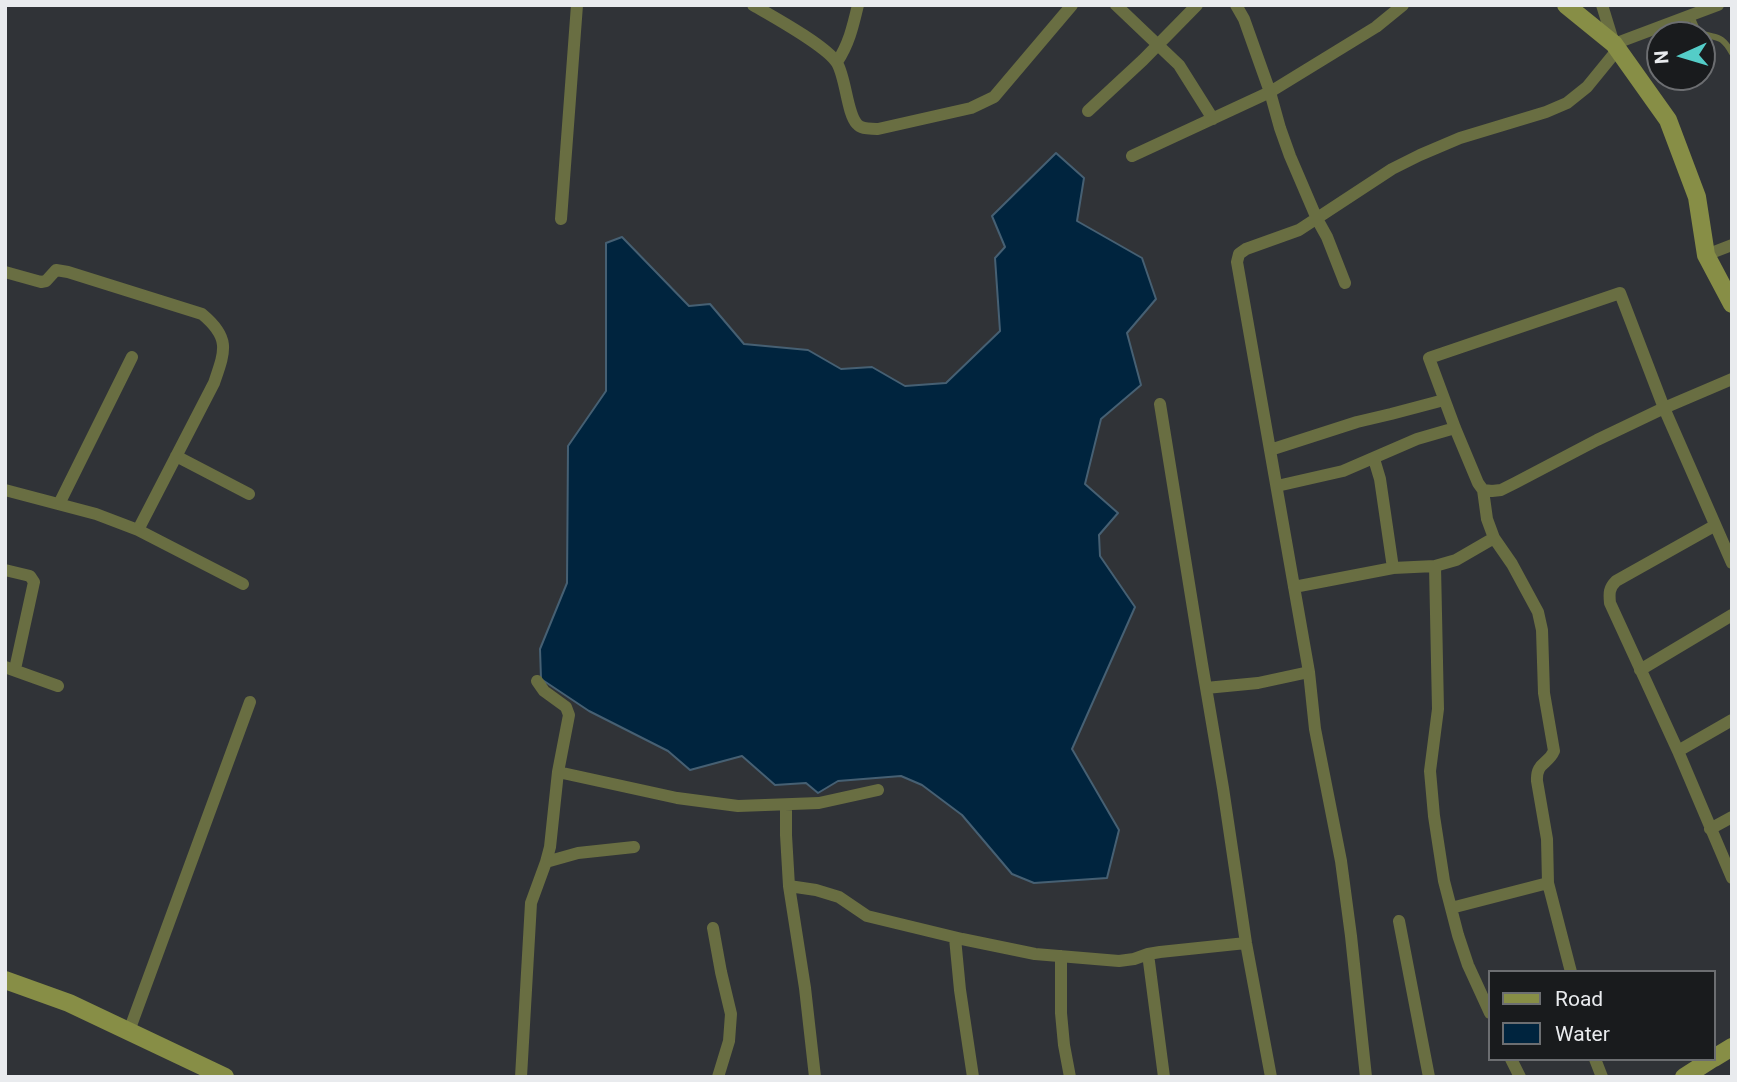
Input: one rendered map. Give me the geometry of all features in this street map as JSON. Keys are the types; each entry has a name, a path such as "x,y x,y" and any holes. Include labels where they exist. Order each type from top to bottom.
{"street":[{"path":"561,219 577,5"},
{"path":"753,5 827,52 837,62 853,116 857,124 864,128 878,128 971,108 994,97 1072,5"},
{"path":"837,62 850,37 858,5"},
{"path":"1116,5 1180,65 1213,119"},
{"path":"1088,111 1197,5"},
{"path":"1236,5 1244,19 1290,156 1345,283"},
{"path":"1132,156 1270,92 1376,27 1403,5"},
{"path":"1566,5 1616,46 1668,120 1697,197 1706,255 1732,304"},
{"path":"1602,5 1616,46"},
{"path":"1366,1077 1341,861 1315,729 1309,673 1237,261 1239,254 1299,230 1392,169 1420,155 1460,138 1567,103 1587,87 1616,46 1718,5"},
{"path":"1706,255 1732,245"},
{"path":"5,272 41,282 46,281 56,270 68,272 202,314 221,334 224,348 214,383 138,530"},
{"path":"1570,970 1548,883 1546,828 1537,772 1541,765 1551,759 1555,751 1544,693 1542,630 1538,612 1512,564 1494,538 1487,519 1483,490 1455,429 1429,358 1620,293 1664,408 1732,563"},
{"path":"59,505 132,357"},
{"path":"1483,490 1492,491 1508,486 1597,440 1732,379"},
{"path":"1270,450 1357,422 1444,400"},
{"path":"1160,404 1246,943 1271,1077"},
{"path":"1277,486 1343,471 1417,439 1455,429"},
{"path":"176,456 249,494"},
{"path":"1374,459 1380,480 1393,568"},
{"path":"5,490 96,514 138,530 243,584"},
{"path":"1714,526 1616,581 1609,593 1610,603 1678,751 1732,878"},
{"path":"1294,587 1393,568 1435,566 1456,560 1494,538"},
{"path":"1435,566 1438,709 1430,771 1434,816 1451,908 1468,965 1488,1009"},
{"path":"5,570 30,576 34,582 10,668 58,686"},
{"path":"1640,670 1732,615"},
{"path":"1206,688 1258,683 1309,673"},
{"path":"521,1077 531,904 550,847 558,772 569,715 566,708 544,691 537,681"},
{"path":"129,1031 250,702"},
{"path":"1678,751 1732,720"},
{"path":"558,772 677,798 738,806 819,803 878,790"},
{"path":"786,805 789,886 816,1077"},
{"path":"1710,829 1732,817"},
{"path":"546,862 578,853 634,847"},
{"path":"1451,908 1548,883"},
{"path":"789,886 839,897 867,916 1035,954 1119,961 1148,954 1246,943"},
{"path":"1399,921 1429,1077"},
{"path":"713,928 731,1014 729,1041 718,1077"},
{"path":"955,938 973,1077"},
{"path":"1148,954 1164,1077"},
{"path":"1061,956 1063,1035 1070,1077"},
{"path":"5,980 69,1003 225,1077"},
{"path":"1716,1057 1732,1047"},
{"path":"1512,1061 1520,1077"},
{"path":"1684,1077 1710,1061"}],"lane":[{"path":"1692,16 1698,32 1721,38 1732,53"}],"water":[{"path":"1056,153 1084,178 1077,221 1142,258 1156,299 1127,333 1141,385 1101,419 1085,484 1118,513 1099,535 1100,556 1135,607 1072,749 1119,830 1107,878 1034,883 1012,874 962,815 922,785 901,776 838,781 818,793 806,783 775,785 742,756 690,770 668,751 589,711 541,679 540,649 567,583 568,446 606,391 606,243 622,237 689,306 710,304 744,344 808,350 841,369 872,367 905,386 946,383 1000,331 995,258 1005,247 992,216"}]}
